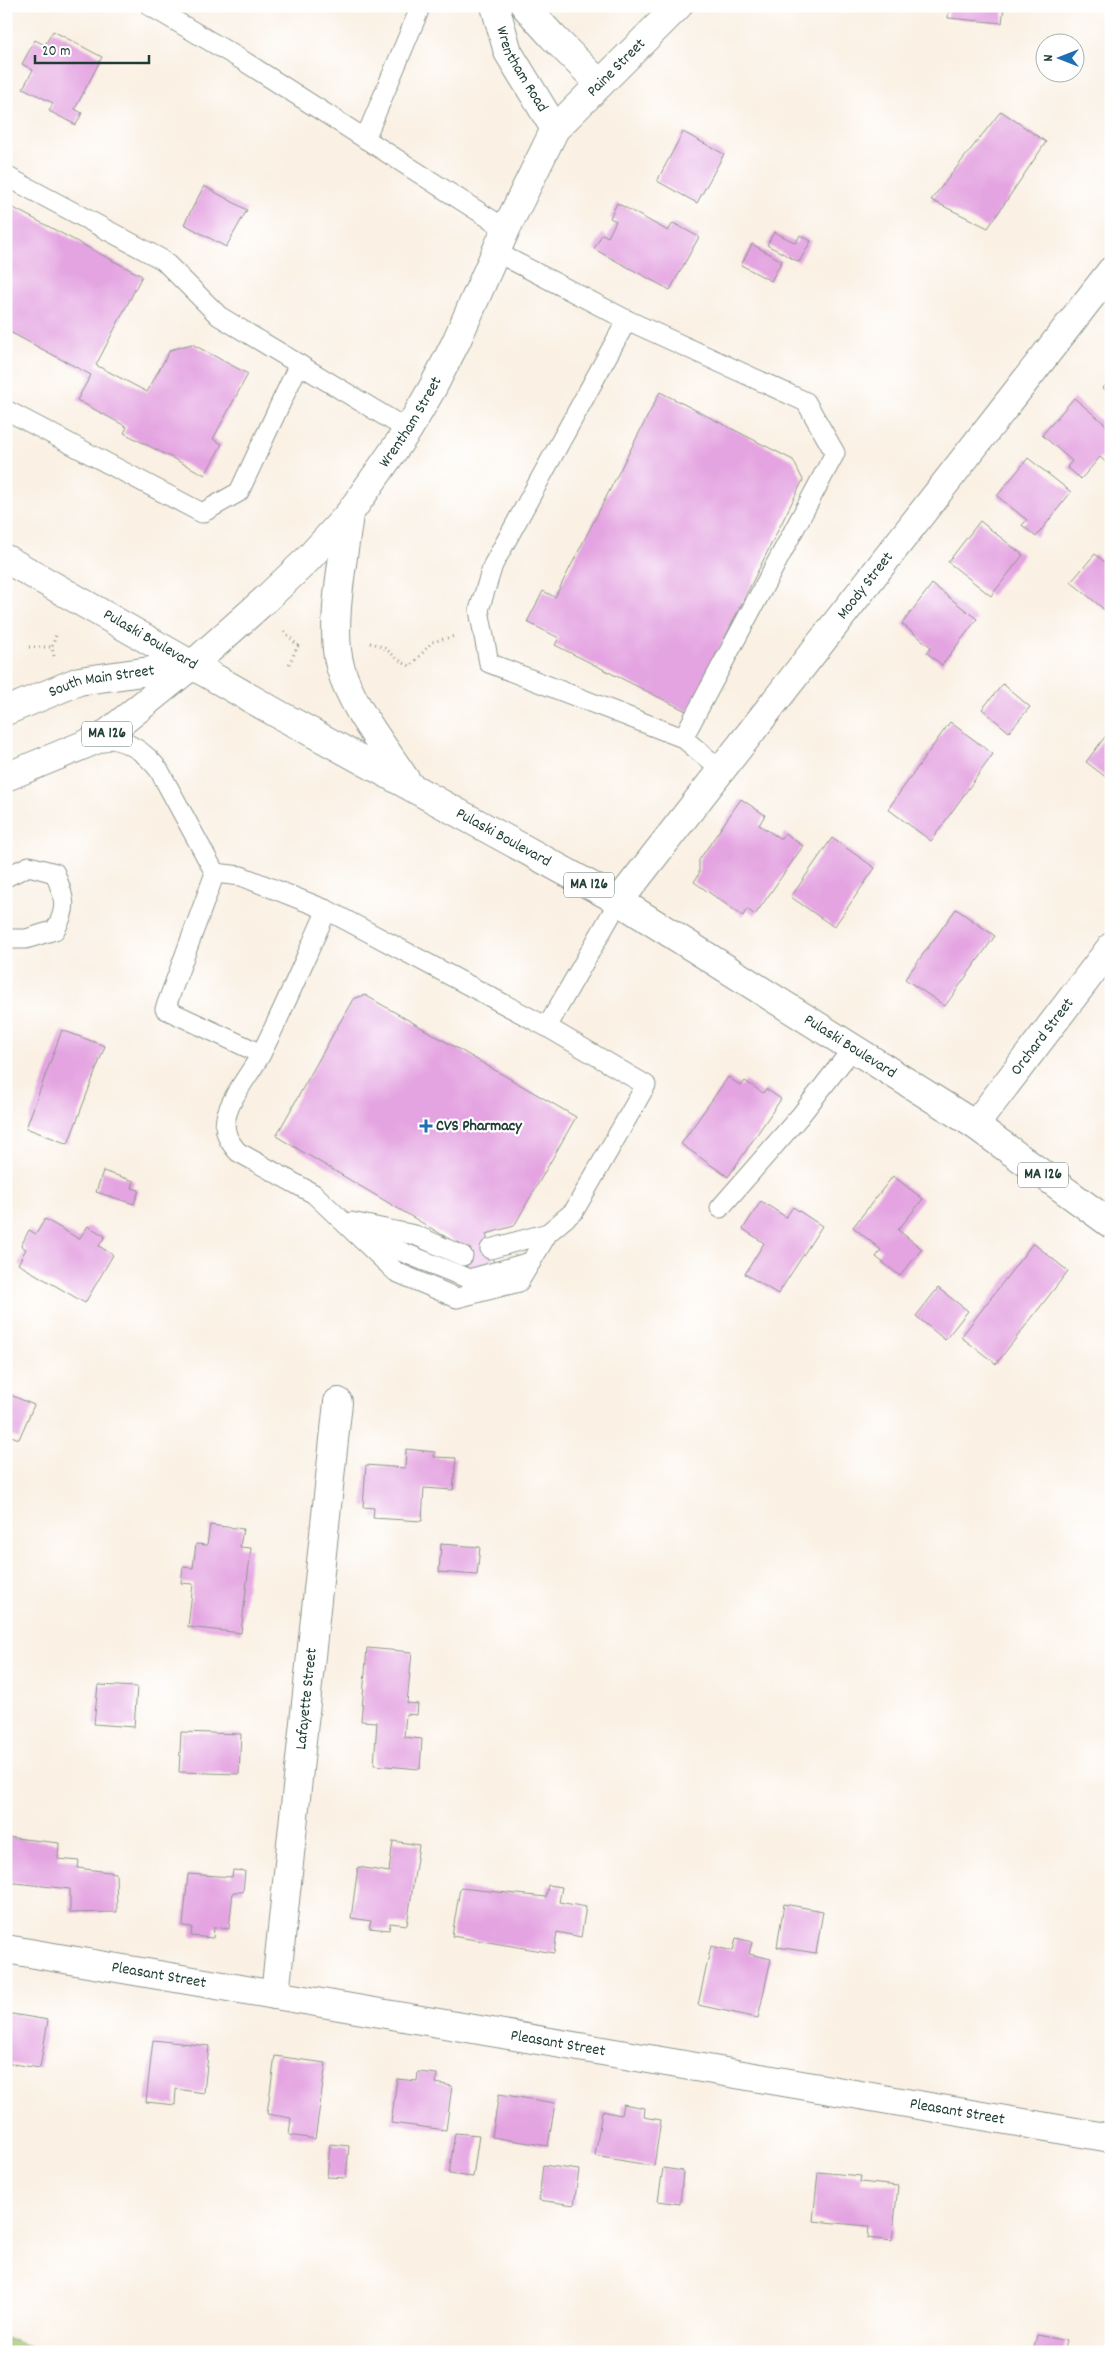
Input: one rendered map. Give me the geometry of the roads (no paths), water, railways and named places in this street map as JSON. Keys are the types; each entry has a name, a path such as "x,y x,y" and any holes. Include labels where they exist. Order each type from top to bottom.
{"main road":[{"name":"Wrentham Road","path":"496,6 508,52 555,129"},
{"name":"Wrentham Road","path":"525,6 600,84"},
{"name":"Paine Street","path":"555,129 678,6"},
{"name":"Wrentham Street","path":"192,665 293,574 349,514 408,430 456,342 501,241 555,129"},
{"name":"Moody Street","path":"619,901 1111,271"},
{"path":"349,514 335,636 339,664 344,680 361,710 412,788"},
{"name":"Pulaski Boulevard","path":"6,559 412,788 619,901 975,1125 1111,1224"},
{"name":"South Main Street","path":"6,711 79,681 192,665"},
{"name":"South Main Street","path":"6,776 103,737 192,665"},
{"name":"Orchard Street","path":"975,1125 1111,947"},
{"name":"Lafayette Street","path":"275,1995 338,1402"},
{"name":"Pleasant Street","path":"6,1949 1111,2138"}],"lane":[{"path":"150,6 242,60 365,139 501,241 627,320 806,402 835,453 684,738"},
{"path":"365,139 418,13 416,6"},
{"path":"6,176 162,260 219,316 408,430"},
{"path":"627,320 493,565 479,610 489,663 684,738 721,770"},
{"path":"6,410 202,513 240,492 299,364"},
{"path":"103,737 120,740 135,746 153,763 215,873 165,1009 261,1054"},
{"path":"6,877 30,866 55,873 65,898 63,917 55,930 26,939 6,938"},
{"path":"215,873 241,876 327,910 547,1027 646,1086 574,1210 548,1233 519,1282 457,1298 396,1272 314,1194 238,1152 230,1144 225,1131 226,1118 230,1106 261,1054 327,910"},
{"path":"547,1027 619,901"},
{"path":"720,1208 800,1116 853,1048"},
{"path":"347,1225 415,1234 463,1256"},
{"path":"490,1249 548,1233"}],"place":[{"name":"CVS Pharmacy","path":"426,1126"}]}
